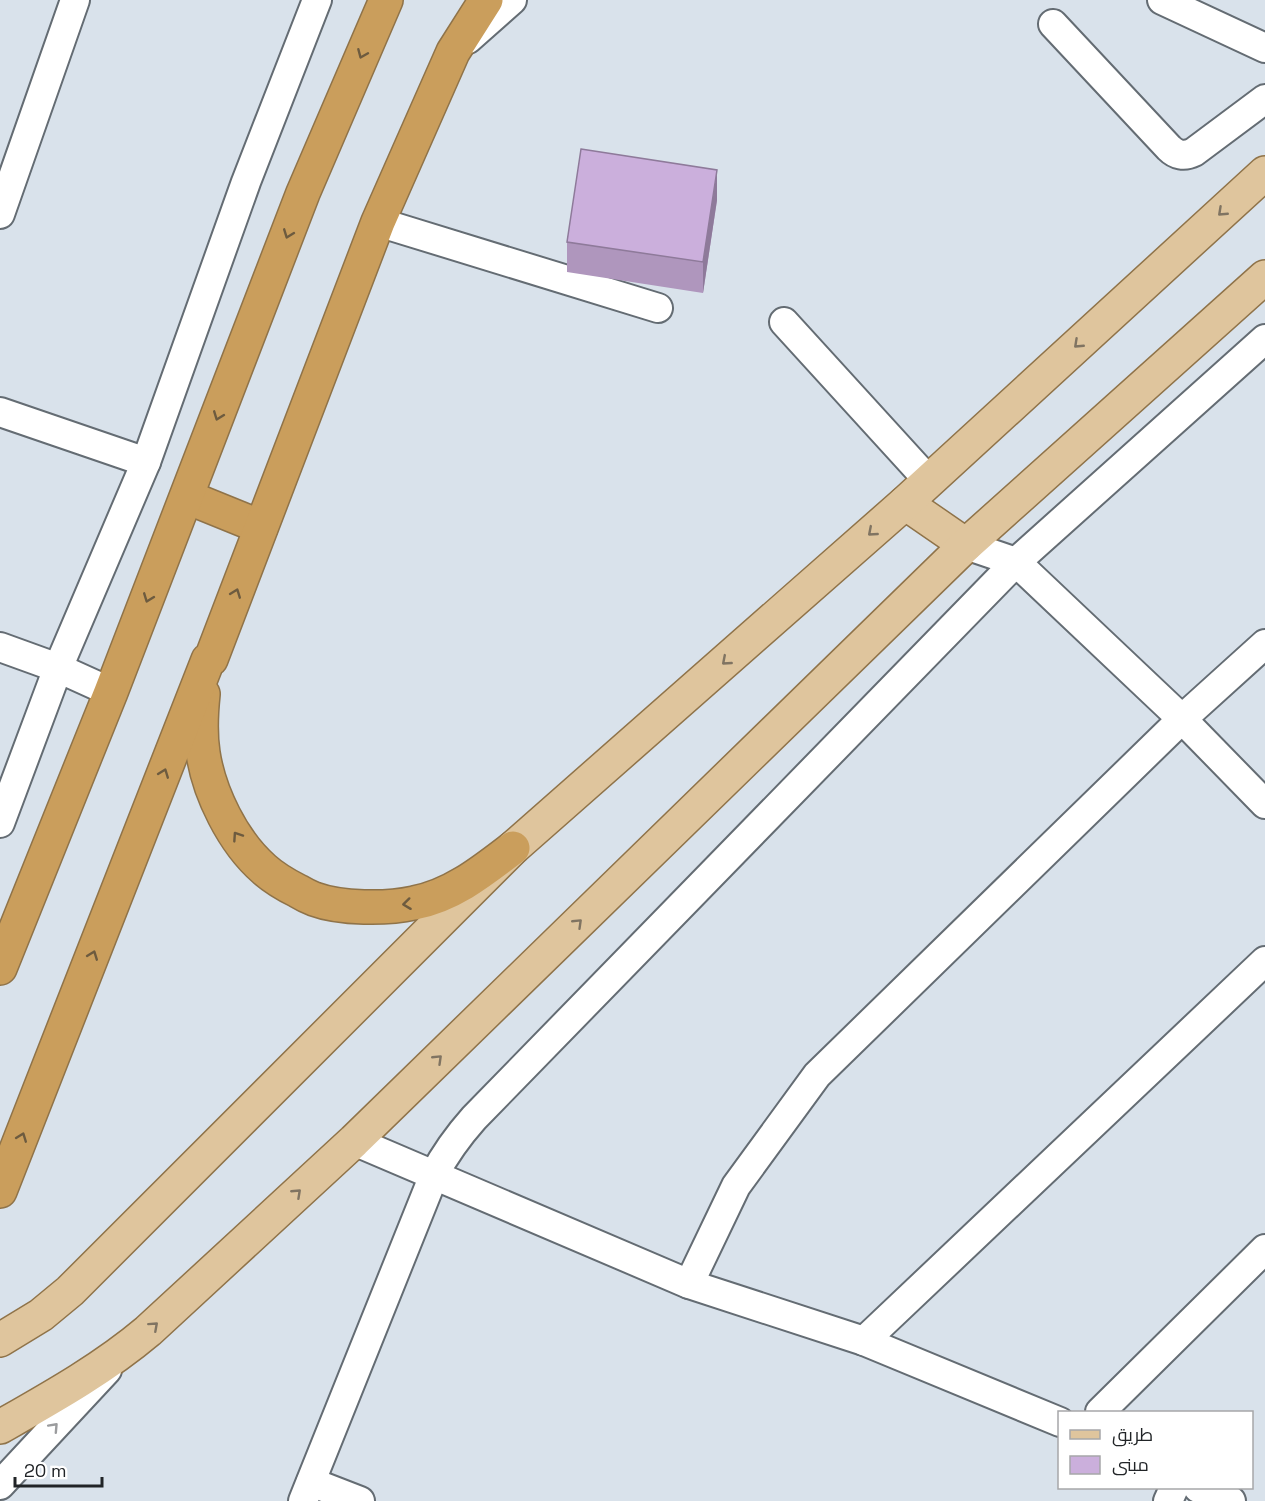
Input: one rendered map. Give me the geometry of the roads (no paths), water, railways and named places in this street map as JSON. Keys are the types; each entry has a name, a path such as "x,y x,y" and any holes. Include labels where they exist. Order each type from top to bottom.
{"highway":[{"path":"0,968 111,692 303,193 386,0"},
{"path":"0,1191 208,660 211,659 378,222 453,52 486,0"},
{"path":"187,497 261,527"},
{"path":"208,660 201,728 202,753 210,784 232,830 246,850 263,868 285,884 314,899 341,906 378,907 414,903 447,893 476,877 513,848"}],"main road":[{"path":"0,1340 41,1316 70,1291 513,848 917,492 1265,173"},
{"path":"0,1427 75,1383 148,1331 354,1141 966,545 1265,277"},
{"path":"917,492 966,545"}],"street":[{"path":"0,214 75,0"},
{"path":"0,823 58,668 146,462 246,182 317,0"},
{"path":"453,52 512,0"},
{"path":"1162,0 1265,48"},
{"path":"1053,24 1169,148 1180,155 1194,152 1265,99"},
{"path":"378,222 658,308"},
{"path":"784,322 917,492"},
{"path":"360,1501 307,1491 434,1175 445,1155 474,1118 1016,562 1265,339"},
{"path":"0,412 146,462"},
{"path":"966,545 1016,562 1182,719 1265,804"},
{"path":"689,1284 736,1186 817,1075 1182,719 1265,644"},
{"path":"0,647 58,668 111,692"},
{"path":"864,1341 1265,961"},
{"path":"354,1141 689,1284 864,1341 1058,1422"},
{"path":"1102,1411 1265,1249"},
{"path":"0,1485 127,1348"},
{"path":"1201,1489 1231,1501"}]}
